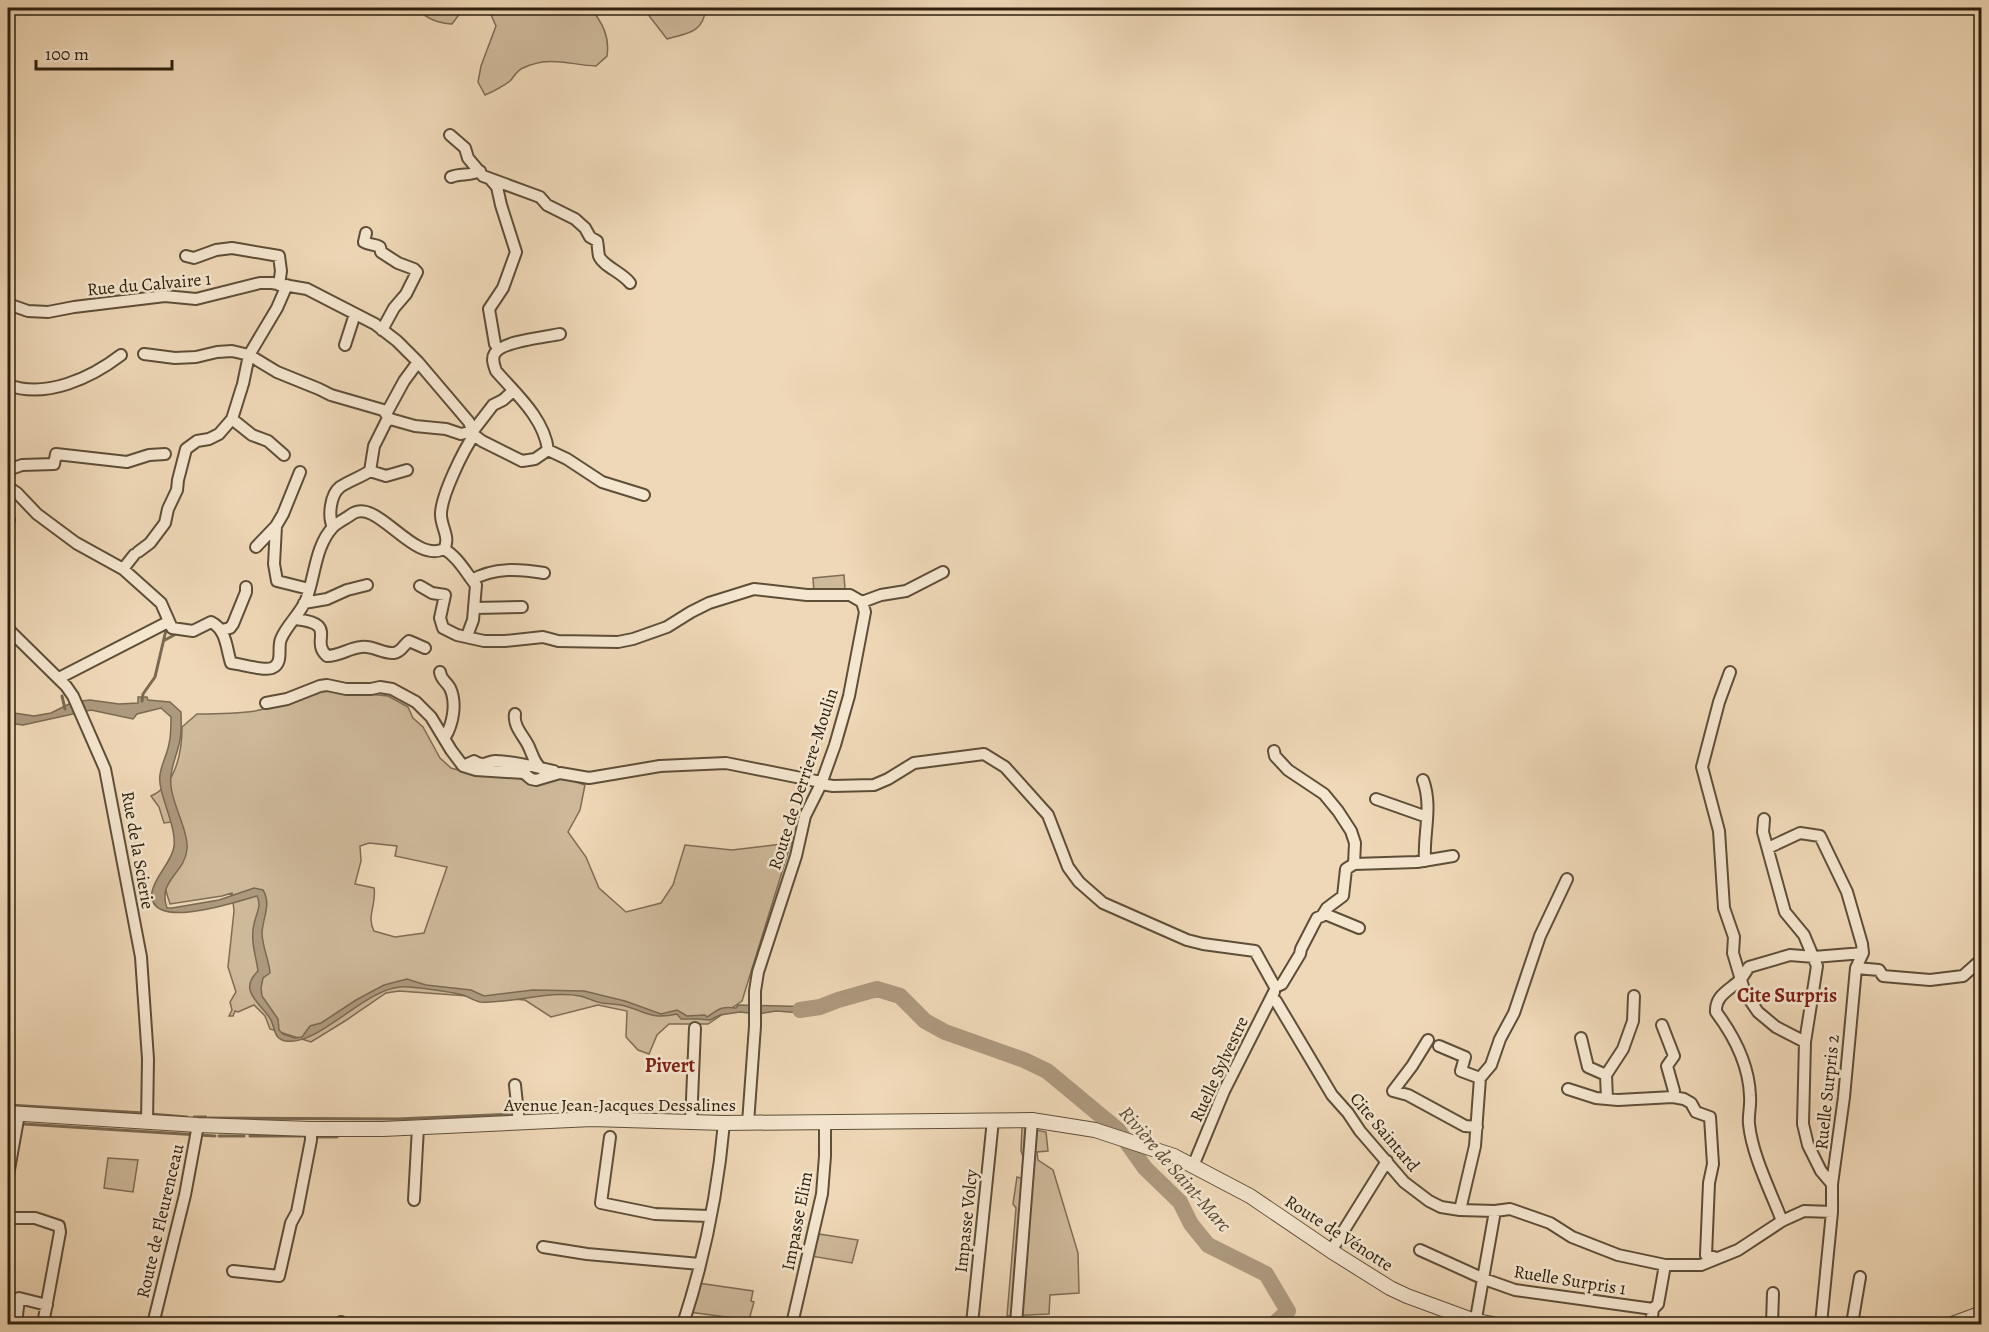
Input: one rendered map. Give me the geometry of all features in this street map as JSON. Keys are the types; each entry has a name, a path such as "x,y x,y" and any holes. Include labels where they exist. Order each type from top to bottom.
{"street":[{"path":"450,135 465,148 468,158 483,176 540,196 547,205 575,219 585,228 590,237 597,241 599,256 602,260 627,279 630,284"},
{"path":"450,177 458,174 476,174 480,171"},
{"path":"492,180 497,187 516,252 503,288 489,309 495,344 499,349"},
{"path":"366,233 364,242 380,247 381,252 391,259 417,272 406,294 394,308 382,330"},
{"path":"123,569 136,553 150,543 165,523 168,509 177,490 186,449 197,441 216,437 232,419 249,355 277,308 283,285 279,256 232,248 216,250 194,258 186,255"},
{"name":"Rue du Calvaire 1","path":"8,304 28,311 48,312 165,296 196,299 231,292 250,284 283,285 306,289 355,314 397,341 418,362 469,422 474,433 482,441 522,461 535,459 548,450"},
{"path":"345,345 355,314"},
{"path":"560,334 499,349 493,356 496,371 534,416 546,437 548,450 567,459 602,482 644,495"},
{"path":"144,354 176,358 232,351 249,355 277,372 331,395 383,410 388,416 415,426 446,429 461,434 474,433"},
{"path":"8,385 38,389 76,382 121,355"},
{"path":"370,471 374,446 404,381 418,362"},
{"path":"8,487 37,514 76,543 123,569 160,603 172,628 188,632 211,622 222,630 231,663 271,668 279,662 281,639 304,603 321,551 333,527 354,512 369,512 403,538 428,551 437,552 444,549 447,545 447,536 441,524 442,504 453,475 474,433 493,405 513,391"},
{"path":"232,419 253,436 256,435 268,441 284,455"},
{"path":"8,470 22,465 54,464 56,454 121,462 149,455 165,454"},
{"path":"333,527 330,510 339,488 370,471 386,476 406,470"},
{"path":"256,547 276,526 300,472"},
{"path":"276,526 274,564 277,581 309,589"},
{"path":"444,549 462,565 476,585 473,620 467,636"},
{"path":"472,580 480,575 503,570 544,573"},
{"path":"420,586 432,593 445,595 440,618 443,628 470,639 496,641 543,637 558,641 618,642 667,627 709,603 754,590 807,595 850,595 861,602 906,591 944,572"},
{"path":"304,603 327,599 347,590 367,585"},
{"path":"222,630 230,628 233,624 246,587"},
{"name":"Route de Derriere-Moulin","path":"748,1123 758,972 796,856 806,816 835,745 849,696 865,612 861,602"},
{"path":"475,608 522,607"},
{"path":"295,619 316,622 319,626 323,652 327,656 336,656 363,646 394,653 402,650 409,642 425,648"},
{"path":"59,678 168,622"},
{"name":"Rue de la Scierie","path":"8,629 59,678 73,696 105,769 142,963 148,1059 147,1117"},
{"path":"440,672 442,680 448,685 453,697 453,718 445,737"},
{"path":"1730,672 1719,702 1702,767 1719,831 1724,908 1734,937 1733,953 1745,993 1758,1012 1776,1027 1805,1042"},
{"path":"266,703 287,699 327,685 346,689 380,687 392,689 416,702 431,717 463,766 476,770 524,773 536,780 560,773"},
{"path":"515,714 515,723 529,746 533,758 543,770"},
{"path":"1274,751 1275,756 1288,770 1324,794 1338,812 1351,831 1355,843 1354,864 1425,861 1447,855 1454,856"},
{"path":"463,766 474,762 488,764 495,760 524,763 543,770 589,778 660,766 726,763 833,786 874,784 888,779 914,763 984,754 1005,767 1048,815 1068,867 1078,882 1102,903 1187,940 1255,951 1275,987"},
{"path":"1423,780 1428,796 1425,861"},
{"path":"1376,799 1427,817"},
{"path":"1764,819 1763,832 1785,912 1804,935 1814,957"},
{"path":"1768,848 1800,833 1820,836 1847,892 1863,953 1814,957 1790,955 1749,967 1740,981 1732,985 1719,999 1716,1012 1725,1024 1745,1066 1750,1097 1749,1124 1782,1221"},
{"name":"Ruelle Sylvestre","path":"1193,1166 1224,1091 1275,987 1282,984 1300,954 1317,918 1325,914 1327,908 1343,896 1346,869 1354,864"},
{"path":"1460,1210 1475,1146 1480,1078 1491,1065 1500,1039 1514,1013 1540,936 1568,879"},
{"path":"1325,914 1359,928"},
{"name":"Ruelle Surpris 2","path":"1821,1324 1856,968 1863,953"},
{"name":"Ruelle Surpris 2","path":"1814,957 1817,966 1805,1042 1803,1124 1808,1145 1821,1171 1833,1185"},
{"path":"1856,968 1879,970 1883,976 1930,980 1963,976 1982,959"},
{"path":"1606,1099 1606,1075 1623,1049 1633,1021 1634,996"},
{"name":"Cite Saintard","path":"1271,998 1276,1001 1313,1061 1325,1087 1348,1113 1360,1131 1404,1182 1441,1207 1460,1210 1510,1209 1550,1223 1572,1237 1618,1255 1665,1265 1701,1265 1738,1250 1782,1221 1804,1211 1833,1212"},
{"path":"1662,1026 1674,1056 1667,1065 1674,1091 1673,1097"},
{"path":"691,1123 695,1028"},
{"path":"1581,1038 1588,1067 1606,1075"},
{"path":"1428,1040 1393,1091 1408,1095 1464,1126 1477,1127"},
{"path":"1439,1046 1465,1057 1461,1071 1480,1078"},
{"path":"515,1085 519,1123"},
{"path":"1569,1089 1606,1099 1673,1097 1684,1099 1696,1112 1710,1117 1713,1164 1709,1182 1706,1255 1717,1258"},
{"name":"Avenue Jean-Jacques Dessalines","path":"16,1118 147,1117 198,1132 418,1127 592,1119 691,1123 1032,1120 1095,1130 1174,1156"},
{"path":"8,1175 16,1118"},
{"name":"Impasse Volcy","path":"972,1324 993,1120"},
{"path":"1016,1324 1032,1120"},
{"name":"Impasse Elim","path":"792,1324 822,1194 825,1122"},
{"path":"683,1324 700,1264 721,1158 724,1123"},
{"path":"414,1200 418,1127"},
{"path":"233,1271 279,1276 291,1223 297,1212 311,1140 311,1129"},
{"name":"Route de Fleurenceau","path":"153,1324 198,1132"},
{"path":"610,1137 601,1203 655,1214 709,1216"},
{"name":"Route de Vénotte","path":"1174,1156 1250,1196 1331,1251 1407,1296 1475,1323 1492,1324"},
{"path":"1331,1251 1387,1161"},
{"path":"1475,1323 1495,1211"},
{"path":"8,1218 35,1218 59,1226 60,1232 43,1324"},
{"path":"543,1247 587,1254 700,1264"},
{"name":"Ruelle Surpris 1","path":"1420,1250 1484,1279 1515,1290 1653,1309"},
{"path":"1651,1324 1653,1309 1658,1304 1665,1265"},
{"path":"1852,1324 1860,1277"},
{"path":"1772,1324 1773,1293"},
{"path":"16,1324 19,1298 47,1305"},
{"path":"1952,1324 1982,1313"}],"shaded area":[{"path":"416,8 462,8 452,24 432,20"},
{"path":"488,8 591,8 604,30 607,56 596,66 551,61 533,64 521,69 510,81 485,95 478,82 481,66 496,26"},
{"path":"643,8 706,8 702,23 693,31 667,39"},
{"path":"844,575 845,589 814,592 813,578"},
{"path":"318,689 388,696 408,707 413,718 423,727 440,758 451,768 476,775 516,776 523,780 541,782 562,777 585,785 580,810 568,832 586,857 599,888 626,912 661,903 673,885 685,845 732,850 791,843 742,1001 708,1024 669,1024 657,1035 649,1054 638,1050 626,1037 627,1011 598,1005 551,1017 525,1000 399,991 386,993 311,1042 270,1029 265,1016 254,1005 238,1012 235,1011 233,1016 229,1016 232,1010 230,1002 236,992 228,967 234,911 232,893 170,904 165,888 180,821 164,823 159,807 151,796 160,791 172,776 179,757 182,727 197,714 255,711","holes":["369,843 397,846 395,856 447,867 424,933 395,937 374,931 371,920 374,888 355,884 361,861 360,846"]},
{"path":"138,697 170,702 181,712 181,737 171,780 172,793 187,842 187,849 182,865 168,884 165,898 167,908 219,900 254,888 263,890 267,907 262,934 270,973 263,978 262,996 278,1019 279,1030 283,1034 295,1038 302,1037 310,1026 321,1023 356,1000 384,985 407,979 426,985 471,990 484,996 533,990 584,991 625,1001 661,1014 677,1010 687,1016 705,1015 707,1017 720,1009 736,1008 738,1005 820,1007 818,1010 802,1013 740,1012 720,1015 710,1020 681,1019 677,1014 655,1016 625,1006 580,996 556,995 480,1002 458,994 400,987 371,997 313,1035 299,1040 282,1040 276,1035 271,1021 250,990 252,978 258,971 253,936 259,907 257,896 215,908 178,913 164,911 154,904 152,892 154,886 170,859 174,847 173,829 160,782 170,741 171,717 161,708 137,714 133,719 91,710 23,725 8,723 8,712 34,716 51,713 81,701 138,703"},
{"path":"1022,1127 1046,1132 1048,1151 1037,1152 1038,1160 1053,1170 1078,1253 1079,1293 1050,1295 1049,1314 1007,1316 1016,1208 1013,1204 1017,1177 1027,1180 1028,1175 1022,1167 1025,1162 1021,1151"},
{"path":"108,1158 138,1160 133,1192 104,1188"},
{"path":"819,1234 858,1240 852,1263 811,1256"},
{"path":"698,1283 753,1291 751,1301 754,1302 749,1320 689,1312"}],"waterway":[{"path":"142,701 143,694 155,677 166,630"},
{"path":"165,640 176,634"},
{"path":"62,696 65,709"},
{"name":"Rivière de Saint-Marc","path":"800,1010 820,1007 877,989 900,996 925,1021 945,1032 1024,1060 1047,1071 1118,1130 1145,1168 1180,1202 1191,1224 1208,1245 1266,1274 1288,1311 1274,1324"},
{"path":"8,1105 144,1113"},
{"path":"150,1114 187,1117"},
{"path":"209,1118 397,1119 513,1114"},
{"path":"194,1117 206,1117"},
{"path":"8,1123 215,1136"},
{"path":"219,1136 244,1136"},
{"path":"250,1136 305,1136"},
{"path":"318,1137 337,1137"}],"district":[{"name":"Cite Surpris","path":"1787,995"},
{"name":"Pivert","path":"670,1065"}]}
